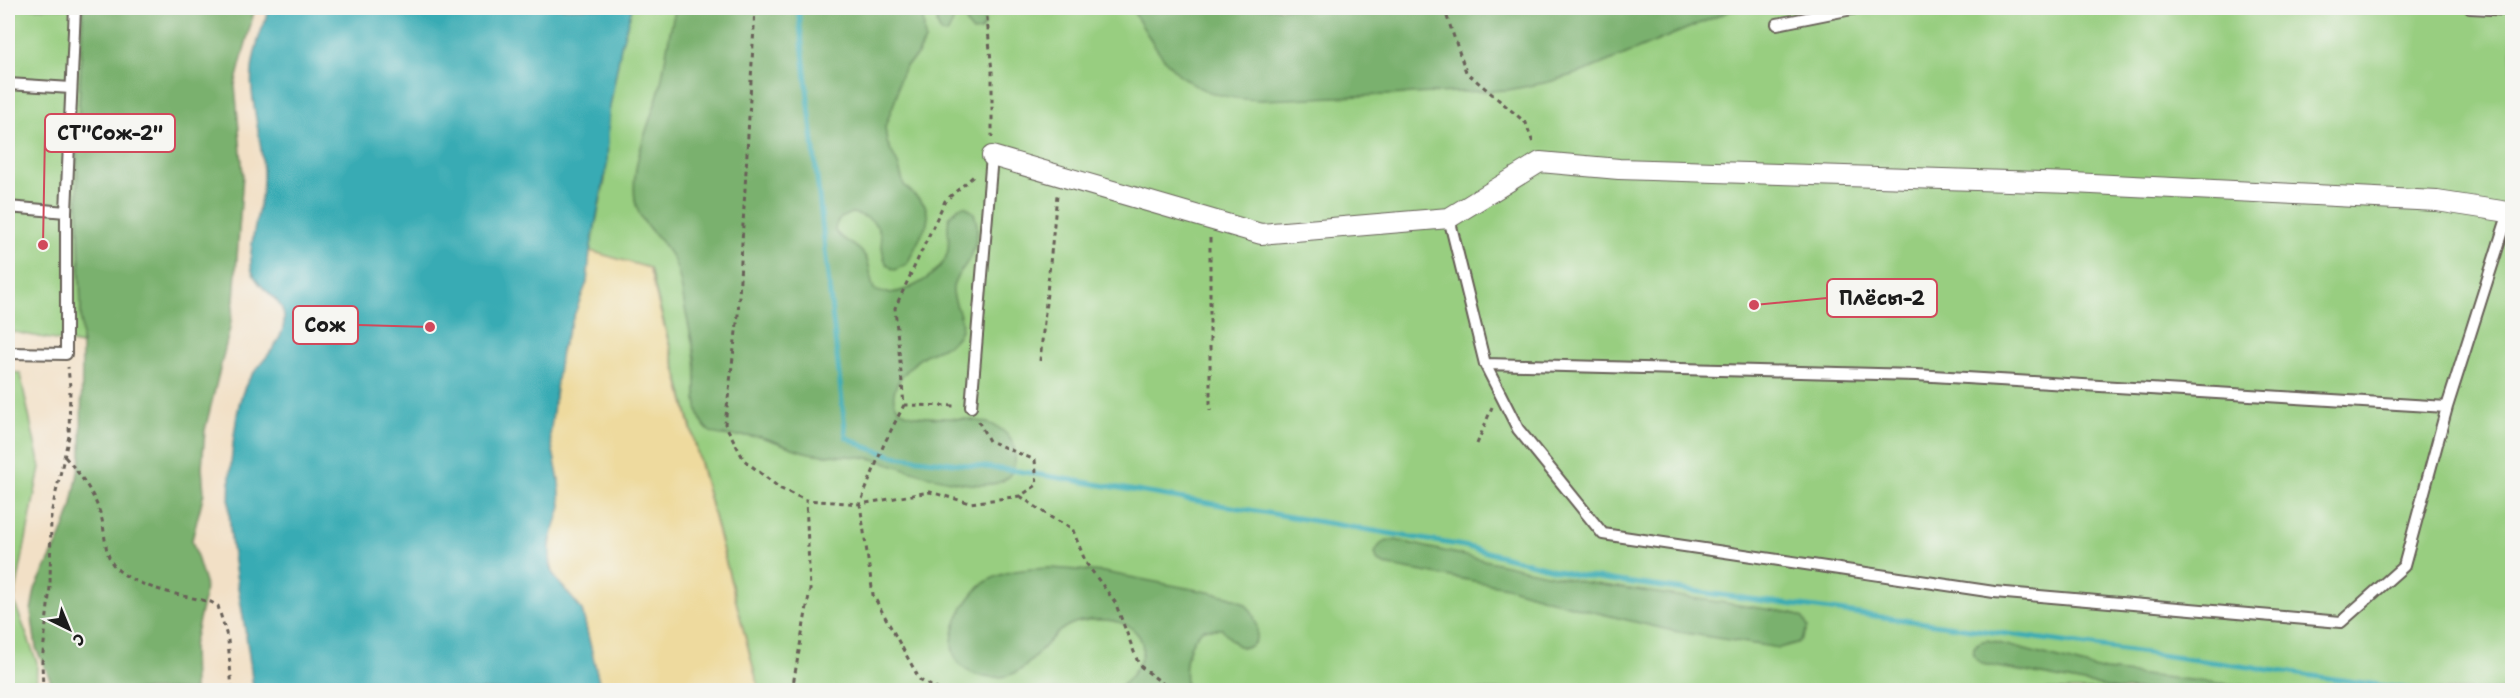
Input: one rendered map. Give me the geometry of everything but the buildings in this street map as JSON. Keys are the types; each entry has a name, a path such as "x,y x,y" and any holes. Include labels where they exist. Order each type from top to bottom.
{"street":[{"path":"992,156 1262,234 1449,218 1540,162 1619,169 2072,183 2437,201 2511,211"}],"lane":[{"path":"8,353 66,354 66,212 75,8"},
{"path":"1777,24 1857,8"},
{"path":"2470,8 2512,10"},
{"path":"8,84 71,88"},
{"path":"971,407 992,156"},
{"path":"8,207 66,212"},
{"path":"1449,218 1485,364 1518,429 1603,534 1994,592 2341,622 2404,566 2447,407 2511,211"},
{"path":"1485,364 1916,375 2447,407"}],"path":[{"path":"755,8 738,315 725,424 744,460 781,489 806,500 860,504 930,492 970,503 1020,496 1037,485 1035,460 989,441 971,407 904,405"},
{"path":"939,690 920,680 873,595 860,504 884,444 904,405 895,308 945,201 973,178 992,156 992,72 986,8"},
{"path":"1444,8 1466,72 1526,123 1540,162"},
{"path":"1040,361 1059,175"},
{"path":"1210,219 1210,411"},
{"path":"43,690 42,662 50,587 51,514 65,457 70,412 66,354"},
{"path":"1477,444 1499,392"},
{"path":"65,457 77,470 93,495 110,560 118,570 152,586 218,606 228,640 232,690"},
{"path":"1020,496 1052,518 1072,528 1086,563 1115,602 1139,665 1172,690"},
{"path":"792,690 810,590 806,500"}],"green space":[{"path":"8,8 83,8 77,159 82,345 8,331"},
{"path":"83,8 255,8 235,85 243,174 234,300 230,328 205,430 202,467 204,493 192,540 205,583 204,598 193,646 194,690 55,690 36,648 31,611 35,589 61,536 71,509 81,457 82,345 77,159"},
{"path":"632,8 2512,8 2512,690 759,690 650,268 590,251 605,180 609,112 621,46"},
{"path":"676,8 922,8 925,40 918,54 905,67 899,80 897,95 885,127 887,142 898,164 904,185 925,205 927,224 907,264 895,270 884,258 879,232 875,224 866,217 852,213 838,221 835,231 865,256 874,289 893,293 916,285 936,271 943,262 948,249 949,217 959,207 965,206 974,213 977,234 974,248 953,287 961,318 960,331 951,343 924,356 910,368 897,384 894,401 901,410 908,414 986,422 999,428 1009,438 1015,452 1014,466 1007,478 997,483 982,485 947,480 875,459 815,454 760,437 719,435 709,431 703,424 697,407 694,353 677,270 672,257 641,217 637,209 634,186 638,157 660,87"},
{"path":"938,8 950,8 953,22 947,34 941,33 937,24"},
{"path":"963,8 984,8 985,25 980,31 973,32 967,25"},
{"path":"1131,8 1737,8 1585,71 1549,82 1508,90 1262,100 1235,98 1214,93 1196,86 1181,76 1156,48"},
{"path":"8,372 20,373 40,467 14,601 37,662 36,690 8,690"},
{"path":"1395,540 1582,582 1793,613 1803,618 1808,627 1802,639 1797,643 1779,648 1673,631 1581,609 1507,587 1384,565 1377,560 1375,553 1382,543"},
{"path":"1051,568 1104,572 1230,597 1244,604 1251,611 1257,625 1256,640 1253,645 1239,646 1222,629 1203,629 1189,649 1185,673 1187,690 1116,690 1131,676 1140,662 1143,649 1140,638 1132,629 1120,623 1103,620 1083,621 1069,625 1048,642 1029,663 1019,671 1006,676 978,675 960,665 954,653 952,640 955,626 969,598 989,580 1004,574 1020,570"},
{"path":"1987,640 2105,671 2284,690 2122,690 1982,664 1975,656 1974,649 1982,641"}],"sand":[{"path":"590,251 649,268 759,690 601,690 582,610 554,576 549,553 561,507 559,481 550,436 558,364 565,337 587,282"}],"water":[{"path":"270,8 632,8 621,46 609,112 607,165 590,251 587,282 561,350 550,436 559,481 561,507 550,542 550,564 554,576 582,610 601,690 253,690 232,547 229,497 232,448 241,397 248,381 276,344 284,319 280,305 255,278 251,262 263,181 251,80 253,59"}],"waterway":[{"path":"798,8 846,437 866,447 894,456 1018,471 1464,546 1575,575 2416,690"}],"place":[{"name":"СТ\"Сож-2\"","path":"43,245"},
{"name":"Плёсы-2","path":"1754,305"},
{"name":"Сож","path":"430,327"}]}
